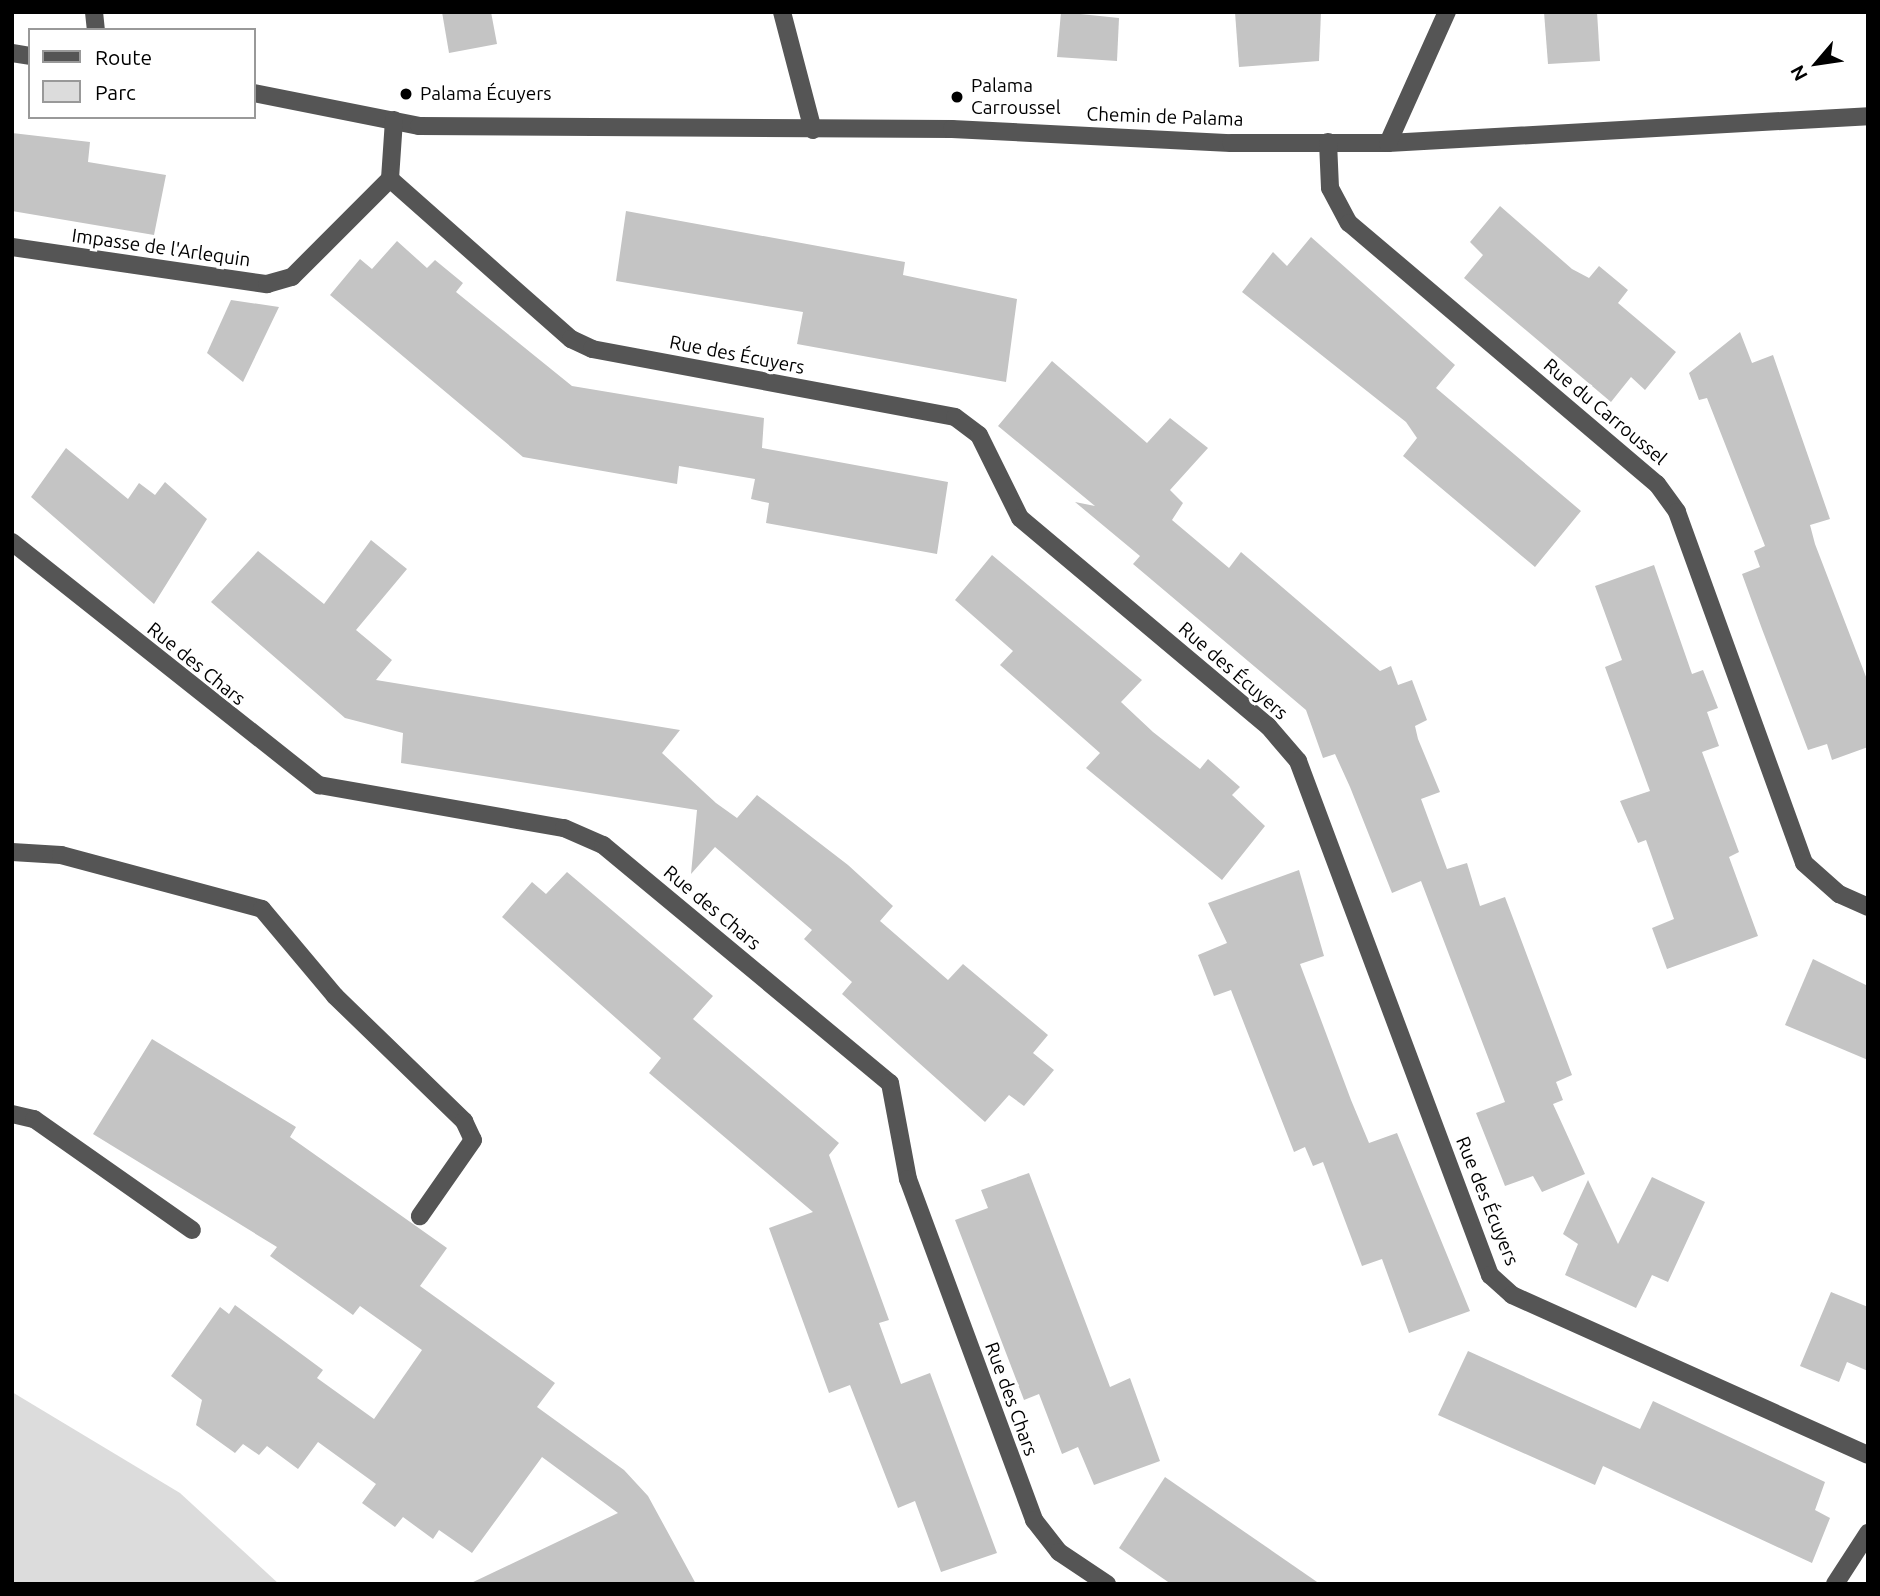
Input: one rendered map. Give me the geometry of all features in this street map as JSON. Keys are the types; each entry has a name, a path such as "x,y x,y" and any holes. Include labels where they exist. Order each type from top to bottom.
{"street":[{"path":"782,12 813,130"},
{"path":"1388,143 1447,12"},
{"name":"Chemin de Palama","path":"256,93 419,126 813,130 1388,143 1868,116"},
{"path":"390,179 394,120"},
{"name":"Rue du Carroussel","path":"1328,142 1330,188 1349,223 1657,484 1677,512 1804,863 1839,894 1868,907"},
{"name":"Impasse de l'Arlequin","path":"12,247 267,284 292,276 390,179"},
{"name":"Rue des Écuyers","path":"390,179 571,339 592,349 955,417 979,435 1020,518 1268,726 1298,761 1490,1275 1511,1295 1868,1455"},
{"name":"Rue des Chars","path":"12,542 319,785 564,828 603,845 890,1083 908,1179 1034,1520 1059,1552 1107,1584"},
{"path":"12,852 61,855 261,909 335,996 464,1121 473,1140 420,1216"},
{"path":"12,1114 34,1119 192,1230"},
{"path":"1835,1584 1868,1533"}],"green space":[{"path":"12,1392 180,1493 279,1584 12,1584"}],"building":[{"path":"442,12 491,12 497,44 449,53"},
{"path":"1061,12 1119,18 1117,61 1057,57"},
{"path":"1235,12 1321,12 1319,61 1239,67"},
{"path":"1544,12 1597,12 1600,61 1548,64"},
{"path":"12,133 90,142 88,162 166,175 154,235 12,211"},
{"path":"1500,206 1572,269 1589,278 1599,266 1628,290 1618,303 1676,352 1645,390 1631,377 1611,402 1464,278 1483,255 1470,242"},
{"path":"626,211 905,262 903,275 1017,299 1006,382 797,344 803,312 616,281"},
{"path":"1311,237 1455,365 1436,388 1581,511 1535,567 1403,456 1417,438 1406,422 1242,292 1273,252 1287,266"},
{"path":"397,241 427,268 435,260 463,283 456,292 572,386 764,418 762,448 948,482 937,554 766,523 769,503 751,499 755,479 679,466 677,484 523,457 330,295 360,259 372,269"},
{"path":"231,300 279,307 243,382 207,353"},
{"path":"1740,332 1752,363 1773,355 1830,519 1810,525 1815,544 1868,682 1868,747 1832,760 1827,744 1808,750 1762,629 1742,574 1760,567 1754,551 1765,546 1707,398 1699,400 1689,373"},
{"path":"1052,361 1147,443 1170,418 1208,448 1170,490 1183,503 1172,520 1229,568 1241,552 1380,671 1391,666 1398,685 1412,680 1427,720 1415,726 1418,739 1440,792 1421,799 1447,869 1467,863 1480,906 1505,897 1572,1075 1556,1082 1563,1100 1553,1104 1585,1174 1542,1192 1533,1176 1505,1186 1476,1113 1505,1102 1421,881 1392,893 1335,754 1323,758 1306,710 1133,564 1140,556 1075,502 1095,506 998,426"},
{"path":"66,448 128,499 139,483 155,495 165,482 207,519 154,604 31,497"},
{"path":"371,540 407,569 356,630 392,660 376,680 680,730 662,753 716,803 737,818 757,795 848,865 893,906 880,921 948,980 963,964 1048,1035 1033,1053 1054,1070 1024,1106 1009,1095 985,1122 842,994 852,982 804,939 812,930 715,847 691,874 697,810 401,763 403,733 345,718 211,602 258,551 324,604"},
{"path":"992,555 1142,680 1121,702 1153,732 1200,769 1208,759 1240,787 1232,795 1265,826 1222,880 1086,768 1100,753 1000,665 1013,651 955,600"},
{"path":"1654,565 1692,674 1703,670 1718,708 1707,712 1719,746 1702,752 1739,852 1729,857 1758,936 1667,969 1652,928 1674,919 1646,840 1638,843 1620,801 1650,791 1605,667 1622,660 1595,586"},
{"path":"1299,870 1324,956 1300,964 1351,1100 1369,1143 1397,1133 1470,1311 1409,1333 1382,1259 1362,1266 1323,1162 1313,1166 1305,1147 1294,1152 1231,990 1214,996 1198,955 1227,943 1208,903"},
{"path":"567,872 713,996 693,1019 839,1143 829,1155 889,1320 879,1323 901,1384 930,1373 997,1553 941,1572 915,1501 898,1508 850,1385 829,1393 769,1228 813,1212 649,1073 661,1058 502,917 532,882 546,894"},
{"path":"1813,959 1868,986 1868,1060 1785,1025"},
{"path":"152,1039 296,1127 290,1137 447,1248 420,1286 555,1383 537,1407 624,1470 648,1496 696,1584 469,1584 618,1513 542,1457 472,1553 439,1530 433,1539 403,1517 395,1527 362,1503 376,1484 318,1442 298,1469 267,1446 259,1455 243,1444 235,1453 196,1425 202,1400 171,1376 220,1307 229,1314 235,1305 323,1370 317,1378 374,1419 422,1350 360,1306 353,1315 270,1256 277,1247 93,1134"},
{"path":"1029,1173 1110,1387 1130,1378 1160,1461 1094,1485 1078,1447 1062,1454 1039,1394 1024,1400 955,1220 988,1208 981,1190"},
{"path":"1652,1177 1705,1202 1668,1282 1652,1275 1636,1308 1565,1275 1578,1244 1563,1234 1588,1180 1618,1244"},
{"path":"1831,1292 1868,1307 1868,1371 1847,1362 1839,1382 1800,1366"},
{"path":"1468,1351 1640,1429 1653,1401 1825,1482 1815,1510 1830,1518 1812,1563 1603,1466 1595,1485 1438,1415"},
{"path":"1165,1477 1320,1584 1171,1584 1119,1548"}],"place":[{"name":"Palama Écuyers","path":"406,94"},
{"name":"Palama Carroussel","path":"957,97"}]}
